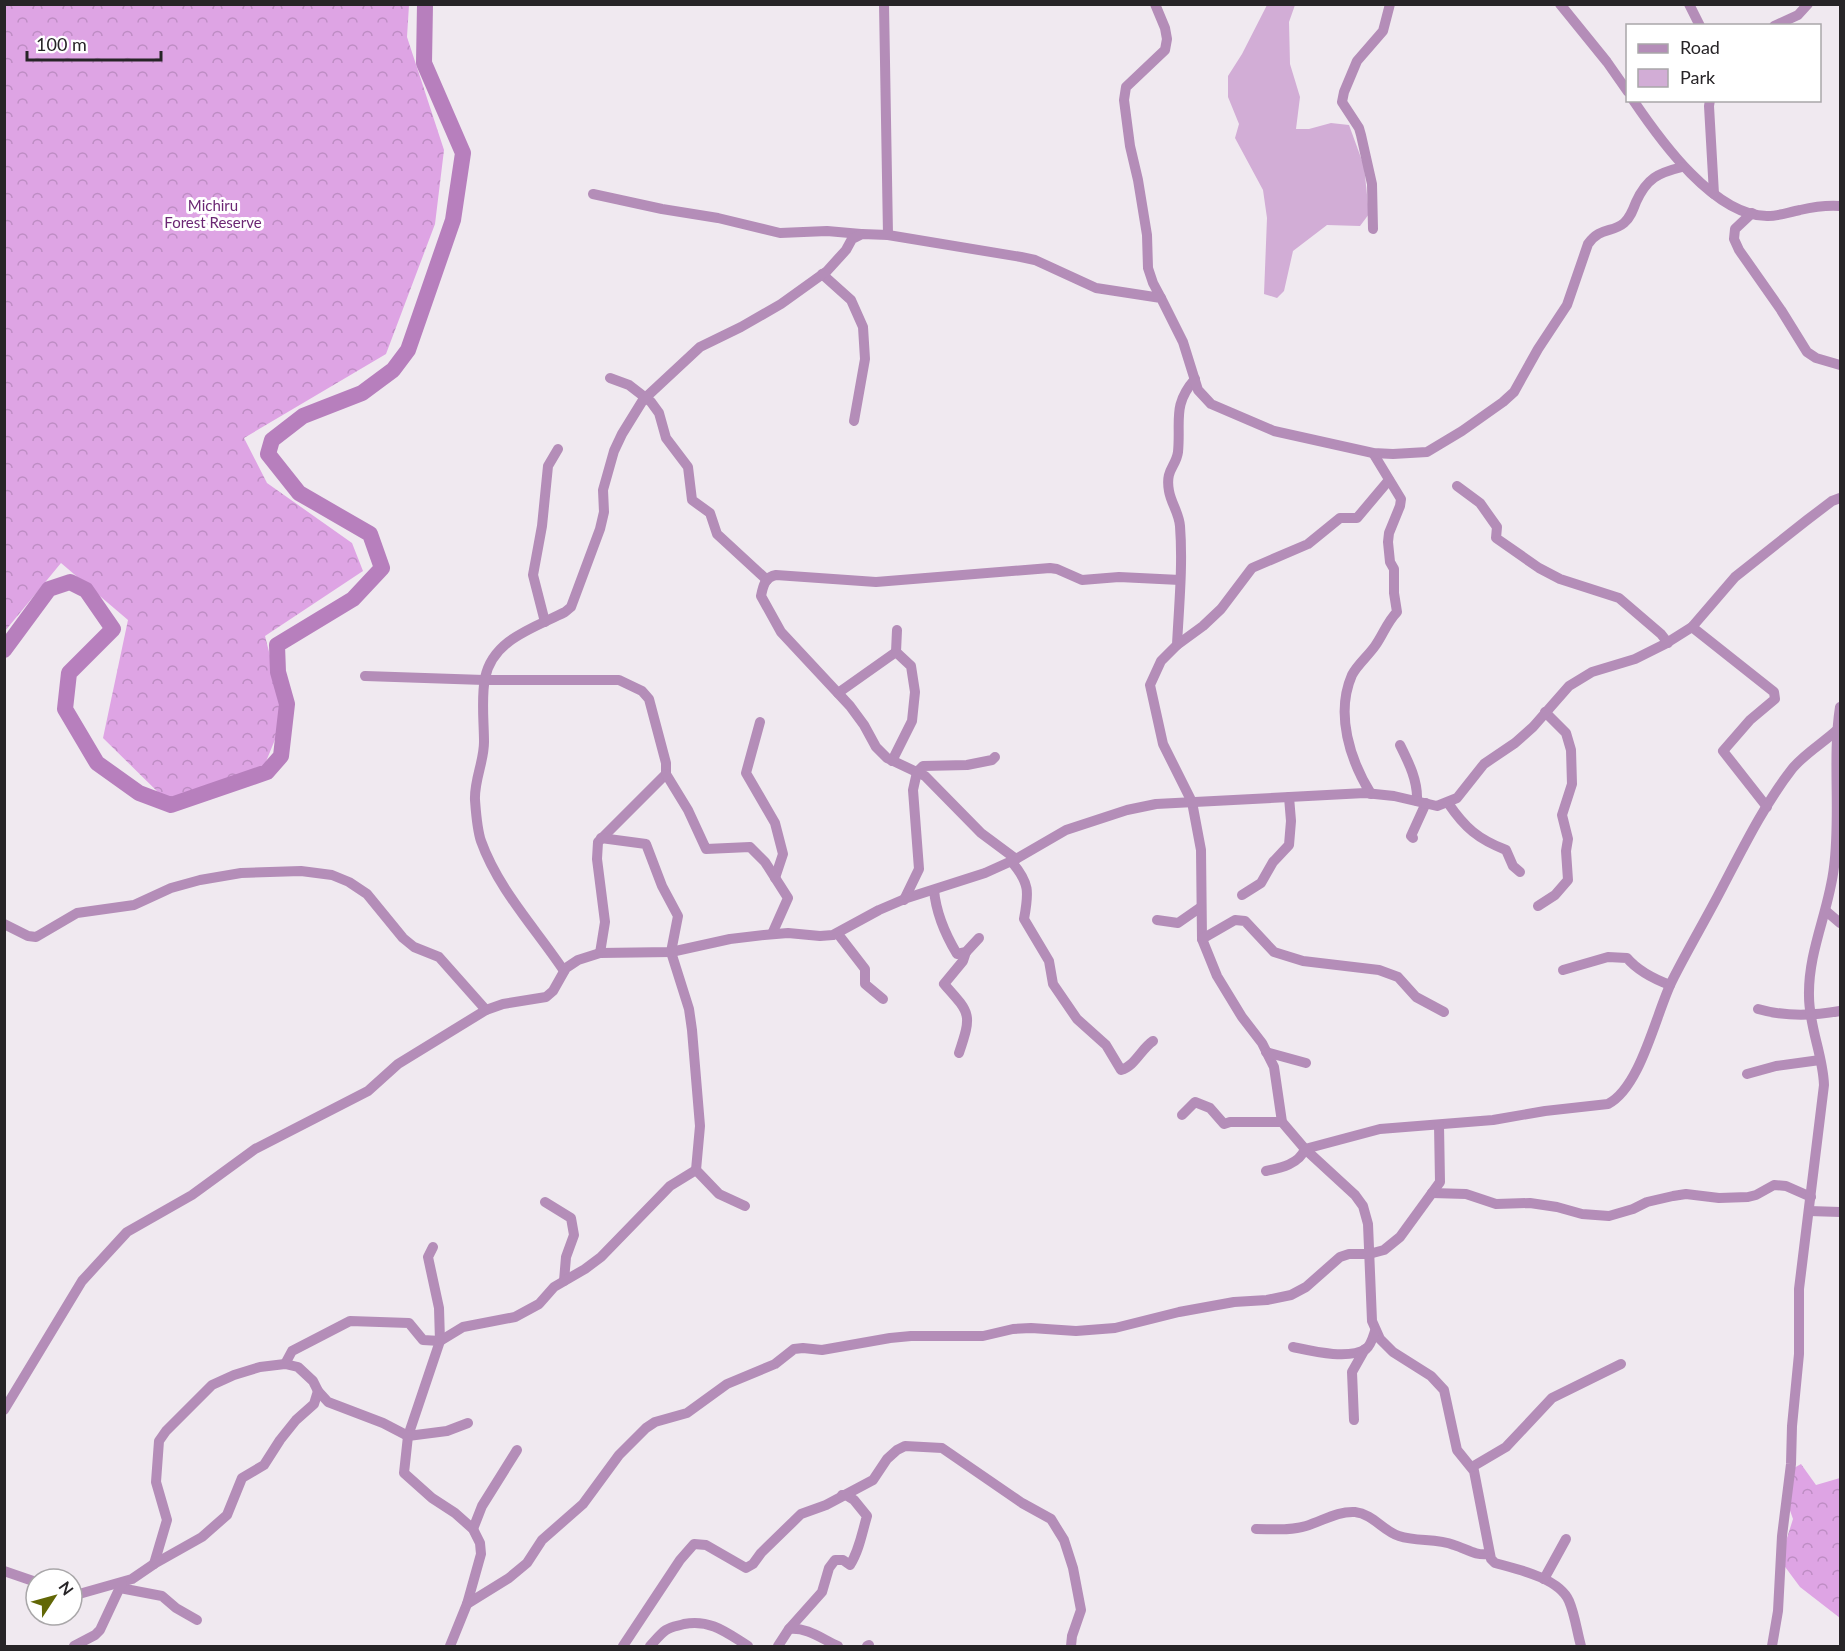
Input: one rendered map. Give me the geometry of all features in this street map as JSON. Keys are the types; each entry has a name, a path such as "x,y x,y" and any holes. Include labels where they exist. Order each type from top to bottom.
{"street":[{"path":"884,4 888,235"},
{"path":"1155,4 1165,28 1167,39 1165,50 1126,87 1124,100 1146,235 1148,268 1183,342 1198,390 1211,404 1274,430 1373,453 1429,452 1509,398 1567,305 1588,244 1600,232 1626,222 1645,185 1663,172 1682,167"},
{"path":"1373,229 1372,184 1359,128 1345,107 1342,98 1357,61 1383,30 1390,4"},
{"path":"1560,4 1626,89"},
{"path":"1689,4 1699,24"},
{"path":"1778,24 1798,15 1808,4"},
{"path":"1634,102 1682,167 1733,207 1765,216 1774,216 1827,205 1840,206"},
{"path":"1710,102 1714,194"},
{"path":"593,194 717,218 780,233 827,231 888,235 1035,260 1096,288 1161,298"},
{"path":"1752,213 1735,229 1734,239 1739,250 1807,352 1816,358 1840,365"},
{"path":"564,971 510,896 488,858 480,838 475,799 476,780 484,746 484,680 490,661 502,646 515,636 571,607 600,529 604,513 603,490 614,451 645,398 699,347 781,304 822,274 846,250 852,239 862,234"},
{"path":"822,274 851,300 862,327 865,359 854,421"},
{"path":"610,378 629,385 659,413 666,438 688,467 692,500 710,513 717,534 767,580"},
{"path":"1177,645 1180,524 1169,490 1168,476 1178,452 1178,407 1184,391 1195,379"},
{"path":"545,622 533,575 542,526 548,466 558,449"},
{"path":"1371,794 1359,774 1347,738 1346,694 1353,673 1377,643 1387,628 1388,621 1397,612 1394,569 1390,562 1388,542 1389,532 1401,499 1373,453"},
{"path":"1389,480 1357,518 1340,518 1308,544 1252,568 1221,609 1161,661 1150,685 1163,744 1192,802 1201,850 1202,939 1217,976 1274,1067 1282,1122 1305,1149 1363,1206 1368,1224 1372,1321 1375,1332 1393,1352 1431,1376 1444,1390 1457,1450 1472,1467 1477,1481 1489,1554 1495,1563 1544,1579 1561,1590 1569,1599 1581,1647"},
{"path":"1457,486 1480,503 1497,527 1496,538 1510,549 1560,579 1619,598 1661,634 1668,643"},
{"path":"4,1410 82,1281 127,1232 192,1195 255,1149 368,1091 398,1064 486,1010 502,1004 546,998 553,991 564,971 578,960 600,952 670,951 730,939 772,934 788,933 827,937 838,934 879,910 985,873 1014,860 1066,830 1127,810 1156,804 1371,794 1394,796 1437,806 1448,803 1457,798 1484,764 1515,743 1533,727 1569,687 1584,676 1635,659 1668,643 1692,627 1735,577 1807,520 1840,498"},
{"path":"1153,1041 1128,1068 1121,1070 1106,1046 1077,1019 1053,984 1049,961 1024,920 1027,885 1014,860 981,833 933,783 917,772 892,761 876,747 864,725 838,693 781,632 761,596 763,584 776,574 876,582 1050,568 1082,580 1119,577 1180,580"},
{"path":"1692,627 1774,692 1775,699 1750,720 1723,751 1767,807"},
{"path":"892,761 912,721 915,692 911,666 896,652 897,630"},
{"path":"838,693 896,652"},
{"path":"365,676 484,680 620,680 642,691 649,699 666,763 666,774 688,810 706,849 750,847 765,862 788,898 772,934"},
{"path":"1772,1647 1778,1611 1782,1536 1791,1464 1799,1354 1799,1289 1824,1085 1809,1016 1810,968 1826,911 1837,844 1837,730 1840,707"},
{"path":"1538,906 1555,895 1568,880 1566,851 1568,839 1562,815 1572,784 1569,738 1545,712"},
{"path":"760,722 746,773 775,823 783,854 775,878"},
{"path":"1305,1149 1380,1130 1493,1120 1608,1104 1617,1100 1624,1093 1639,1063 1670,985 1767,807 1792,769 1837,730"},
{"path":"1400,745 1413,774 1421,802 1411,836 1413,838"},
{"path":"904,900 919,868 913,790 917,772 923,766 967,765 992,760 995,757"},
{"path":"600,952 604,922 597,859 598,842 666,774"},
{"path":"1242,895 1261,883 1273,862 1289,845 1291,821 1289,797"},
{"path":"1448,803 1460,821 1474,835 1506,850 1513,866 1520,872"},
{"path":"601,838 646,844 678,916 670,951 692,1030 700,1117 696,1170 718,1194 745,1206"},
{"path":"4,924 28,936 36,937 77,913 134,905 171,888 200,880 241,873 301,871 332,875 349,882 367,894 403,938 414,947 438,957 486,1010"},
{"path":"934,890 935,906 943,922 946,936 957,954 966,952"},
{"path":"1157,920 1178,923 1202,907"},
{"path":"1826,911 1840,923"},
{"path":"1202,939 1234,920 1245,921 1274,951 1303,961 1379,970 1398,977 1416,997 1444,1012"},
{"path":"838,934 865,969 865,984 883,999"},
{"path":"959,1053 968,1016 961,1002 944,984 963,962 966,952 979,938"},
{"path":"1563,970 1608,957 1627,958 1645,973 1670,985"},
{"path":"1758,1009 1809,1016 1840,1011"},
{"path":"1266,1052 1306,1063"},
{"path":"1747,1074 1776,1066 1820,1060"},
{"path":"1182,1115 1195,1101 1210,1108 1224,1124 1282,1122"},
{"path":"467,1604 509,1578 527,1563 542,1540 583,1504 620,1455 646,1428 655,1422 687,1413 727,1384 775,1364 794,1350 803,1348 822,1350 911,1336 983,1336 1013,1329 1076,1331 1115,1328 1201,1308 1291,1295 1306,1287 1340,1257 1384,1250 1400,1237 1440,1182 1439,1125"},
{"path":"1266,1171 1302,1157 1305,1149"},
{"path":"285,1364 292,1351 350,1321 410,1323 423,1340 440,1341 463,1328 515,1317 539,1304 554,1287 602,1257 670,1186 696,1170"},
{"path":"1432,1192 1466,1194 1496,1204 1530,1203 1582,1214 1610,1216 1647,1202 1673,1196 1686,1194 1748,1197 1774,1185 1786,1186 1811,1197"},
{"path":"545,1202 571,1218 574,1236 566,1257 564,1281"},
{"path":"1809,1211 1840,1212"},
{"path":"433,1247 428,1257 439,1308 440,1341 408,1436 404,1473 473,1529 480,1543 481,1554 467,1604 450,1647"},
{"path":"1354,1420 1352,1372 1375,1332"},
{"path":"1293,1347 1353,1354 1365,1349"},
{"path":"154,1564 167,1520 156,1482 159,1441 166,1431 212,1386 260,1367 285,1364 303,1370 328,1402 383,1423 408,1436 447,1431 468,1423"},
{"path":"1472,1467 1506,1447 1552,1398 1621,1364"},
{"path":"84,1593 121,1585 132,1580 154,1564 202,1537 227,1515 242,1478 264,1465 296,1420 314,1404 318,1391"},
{"path":"623,1647 680,1560 694,1544 706,1545 746,1568 753,1564 761,1552 801,1514 826,1506 873,1480 887,1459 904,1446 942,1448 1022,1503 1052,1519 1064,1540 1073,1568 1081,1610 1072,1636 1071,1647"},
{"path":"473,1529 482,1506 517,1450"},
{"path":"854,1500 853,1495 856,1488"},
{"path":"778,1647 789,1629 822,1592 829,1568 835,1560 843,1560 850,1565 853,1561 867,1516 854,1500 846,1495 842,1496"},
{"path":"1256,1529 1291,1529 1306,1526 1339,1513 1355,1512 1366,1515 1398,1536 1430,1541 1440,1540 1478,1556 1489,1554"},
{"path":"1544,1579 1566,1539"},
{"path":"4,1571 24,1578"},
{"path":"121,1585 162,1596 176,1608 197,1620"},
{"path":"74,1647 100,1630 121,1585"},
{"path":"650,1647 665,1631 671,1628 705,1622 718,1627 748,1647"},
{"path":"789,1629 798,1628 807,1631 838,1647"}],"green space":[{"name":"Michiru Forest Reserve","path":"5,4 409,5 407,37 444,150 435,224 386,354 244,438 267,483 352,543 363,571 265,636 285,715 263,769 165,799 103,738 128,620 61,563 5,631"},
{"path":"1267,5 1295,5 1289,22 1290,64 1300,97 1296,129 1309,129 1331,123 1349,125 1364,166 1369,214 1360,226 1327,225 1293,251 1284,291 1277,298 1264,294 1267,218 1263,190 1235,138 1239,124 1228,97 1228,76"},
{"path":"1801,1464 1816,1485 1840,1478 1840,1618 1800,1587 1780,1560 1793,1519 1786,1499 1787,1472"}],"waterway":[{"path":"4,650 49,589 70,582 86,590 113,629 69,673 65,709 97,763 139,793 171,805 267,772 281,756 287,704 278,672 277,645 353,599 382,568 370,534 299,493 268,454 272,440 303,416 362,393 393,370 408,350 453,220 463,153 424,63 425,4"}]}
